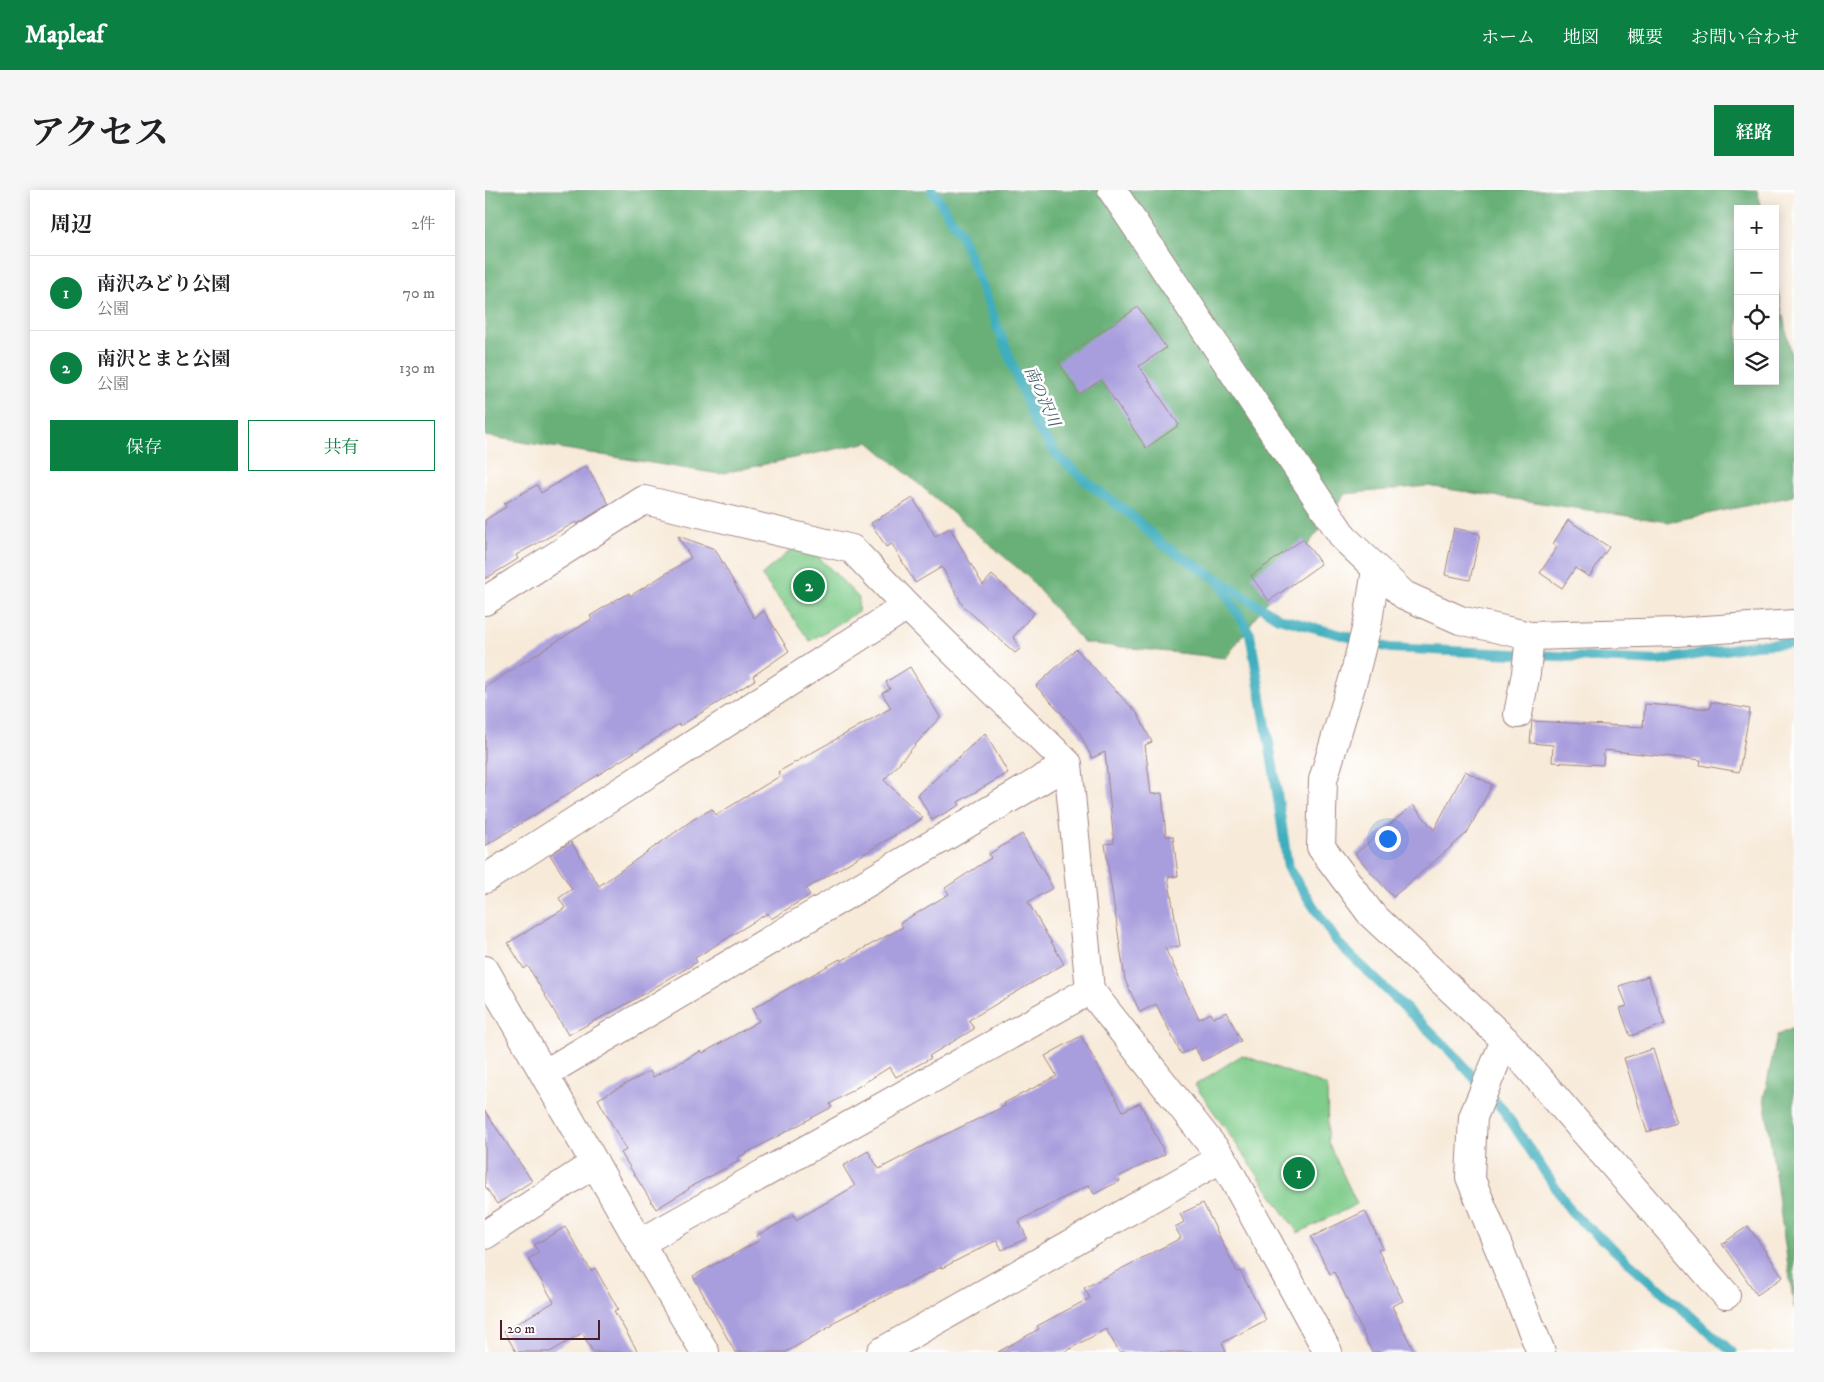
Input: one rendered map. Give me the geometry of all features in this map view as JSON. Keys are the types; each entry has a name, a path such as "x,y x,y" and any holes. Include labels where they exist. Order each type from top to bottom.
{"street":[{"path":"1111,190 1343,538 1404,595 1528,653 1676,632 1794,624"},
{"path":"485,601 645,500 852,549 907,606 1068,764 1090,990 1222,1158 1317,1348"},
{"path":"1377,569 1368,621 1355,674 1323,780 1321,847 1371,914 1505,1040 1726,1295"},
{"path":"485,879 907,606"},
{"path":"1518,714 1528,653"},
{"path":"544,1074 1068,764"},
{"path":"485,970 705,1352"},
{"path":"640,1242 1090,990"},
{"path":"1505,1040 1473,1117 1470,1177 1541,1352"},
{"path":"881,1352 1222,1158"},
{"path":"485,1236 595,1163"}],"green space":[{"path":"485,190 1757,190 1760,205 1734,205 1734,385 1779,385 1779,297 1794,367 1794,496 1668,522 1427,486 1345,494 1226,658 1084,643 1027,576 869,442 719,474 485,436"},
{"path":"795,547 815,553 859,598 858,612 810,641 761,575"},
{"path":"1794,1028 1794,1308 1764,1097 1777,1035"},
{"path":"1242,1055 1327,1086 1328,1142 1357,1204 1298,1233 1195,1085"}],"building":[{"path":"1138,307 1166,348 1139,366 1179,425 1146,448 1101,380 1079,394 1058,361"},
{"path":"586,466 609,504 577,524 576,522 516,555 518,559 485,579 485,520 506,507 504,504 537,485 541,493"},
{"path":"913,498 935,536 950,528 983,585 992,575 1034,613 1013,637 1020,649 1015,653 963,606 942,567 915,583 892,544 886,547 871,523"},
{"path":"1568,520 1609,547 1589,577 1575,568 1562,588 1540,573 1557,547 1553,544"},
{"path":"1454,528 1480,534 1470,580 1445,575"},
{"path":"678,536 715,549 754,618 764,611 789,651 753,676 755,680 680,726 679,724 485,846 485,687 592,619 590,616 629,593 630,596 691,558"},
{"path":"1303,539 1321,564 1269,601 1251,576"},
{"path":"1076,649 1137,713 1152,742 1145,745 1151,794 1162,793 1166,836 1173,836 1178,876 1168,877 1180,946 1165,948 1199,1019 1211,1013 1213,1018 1227,1012 1241,1041 1202,1061 1195,1047 1181,1054 1156,1004 1140,1012 1125,980 1105,844 1114,843 1105,752 1092,758 1079,732 1036,686"},
{"path":"910,667 940,717 884,780 923,818 806,889 810,895 771,919 768,913 695,958 697,962 630,1002 568,1035 528,966 524,969 508,943 565,908 559,898 572,889 550,855 571,842 599,886 694,819 712,809 716,815 780,776 778,772 891,708 882,693 890,689 886,682"},
{"path":"1711,702 1750,709 1739,772 1700,765 1701,760 1604,750 1603,765 1552,762 1553,745 1530,743 1532,721 1643,727 1645,704 1710,709"},
{"path":"985,733 1008,773 958,802 960,805 932,820 918,795"},
{"path":"1465,771 1492,785 1467,833 1393,897 1355,854 1413,805 1434,830"},
{"path":"1022,834 1053,888 1028,902 1064,964 969,1020 974,1029 929,1056 931,1058 896,1077 890,1067 830,1104 832,1107 737,1158 739,1161 688,1188 656,1209 621,1153 626,1150 598,1099 650,1071 653,1077 701,1051 703,1053 759,1021 752,1009 840,959 841,961 903,927 900,923 949,894 945,888 991,858 989,854"},
{"path":"1648,976 1665,1024 1630,1036 1620,1008 1627,1006 1619,986"},
{"path":"1081,1036 1123,1111 1140,1103 1165,1154 1118,1177 1120,1181 1094,1194 1089,1185 1019,1221 1027,1238 1002,1250 997,1240 832,1323 833,1325 786,1352 735,1352 693,1276 759,1241 756,1236 794,1215 796,1220 855,1186 843,1166 868,1151 879,1169 1005,1106 1004,1103 1057,1076 1045,1056"},
{"path":"1653,1049 1676,1123 1647,1132 1624,1058"},
{"path":"485,1111 532,1181 497,1204 485,1186"},
{"path":"1203,1203 1237,1272 1240,1271 1266,1320 1222,1343 1226,1352 1119,1352 1106,1329 1064,1352 998,1352 1039,1329 1037,1326 1090,1298 1084,1288 1181,1238 1175,1227 1184,1222 1180,1214"},
{"path":"1365,1211 1383,1248 1378,1250 1403,1301 1392,1306 1414,1352 1372,1352 1334,1272 1330,1274 1311,1237"},
{"path":"1748,1226 1783,1277 1757,1295 1722,1244"},
{"path":"565,1227 591,1271 595,1268 618,1309 614,1311 638,1352 593,1352 582,1333 550,1352 516,1352 504,1331 554,1302 528,1259 539,1253 534,1245"}],"waterway":[{"name":"南の沢川","path":"932,190 961,234 1036,425 1057,455 1088,483 1131,515 1162,544 1278,618 1390,648 1658,661 1754,645 1794,643"},
{"path":"1219,581 1250,634 1274,772 1288,868 1337,942 1449,1050 1504,1111 1573,1214 1732,1352"}],"place":[{"name":"南沢とまと公園","path":"809,586"},
{"name":"南沢みどり公園","path":"1299,1173"}]}
